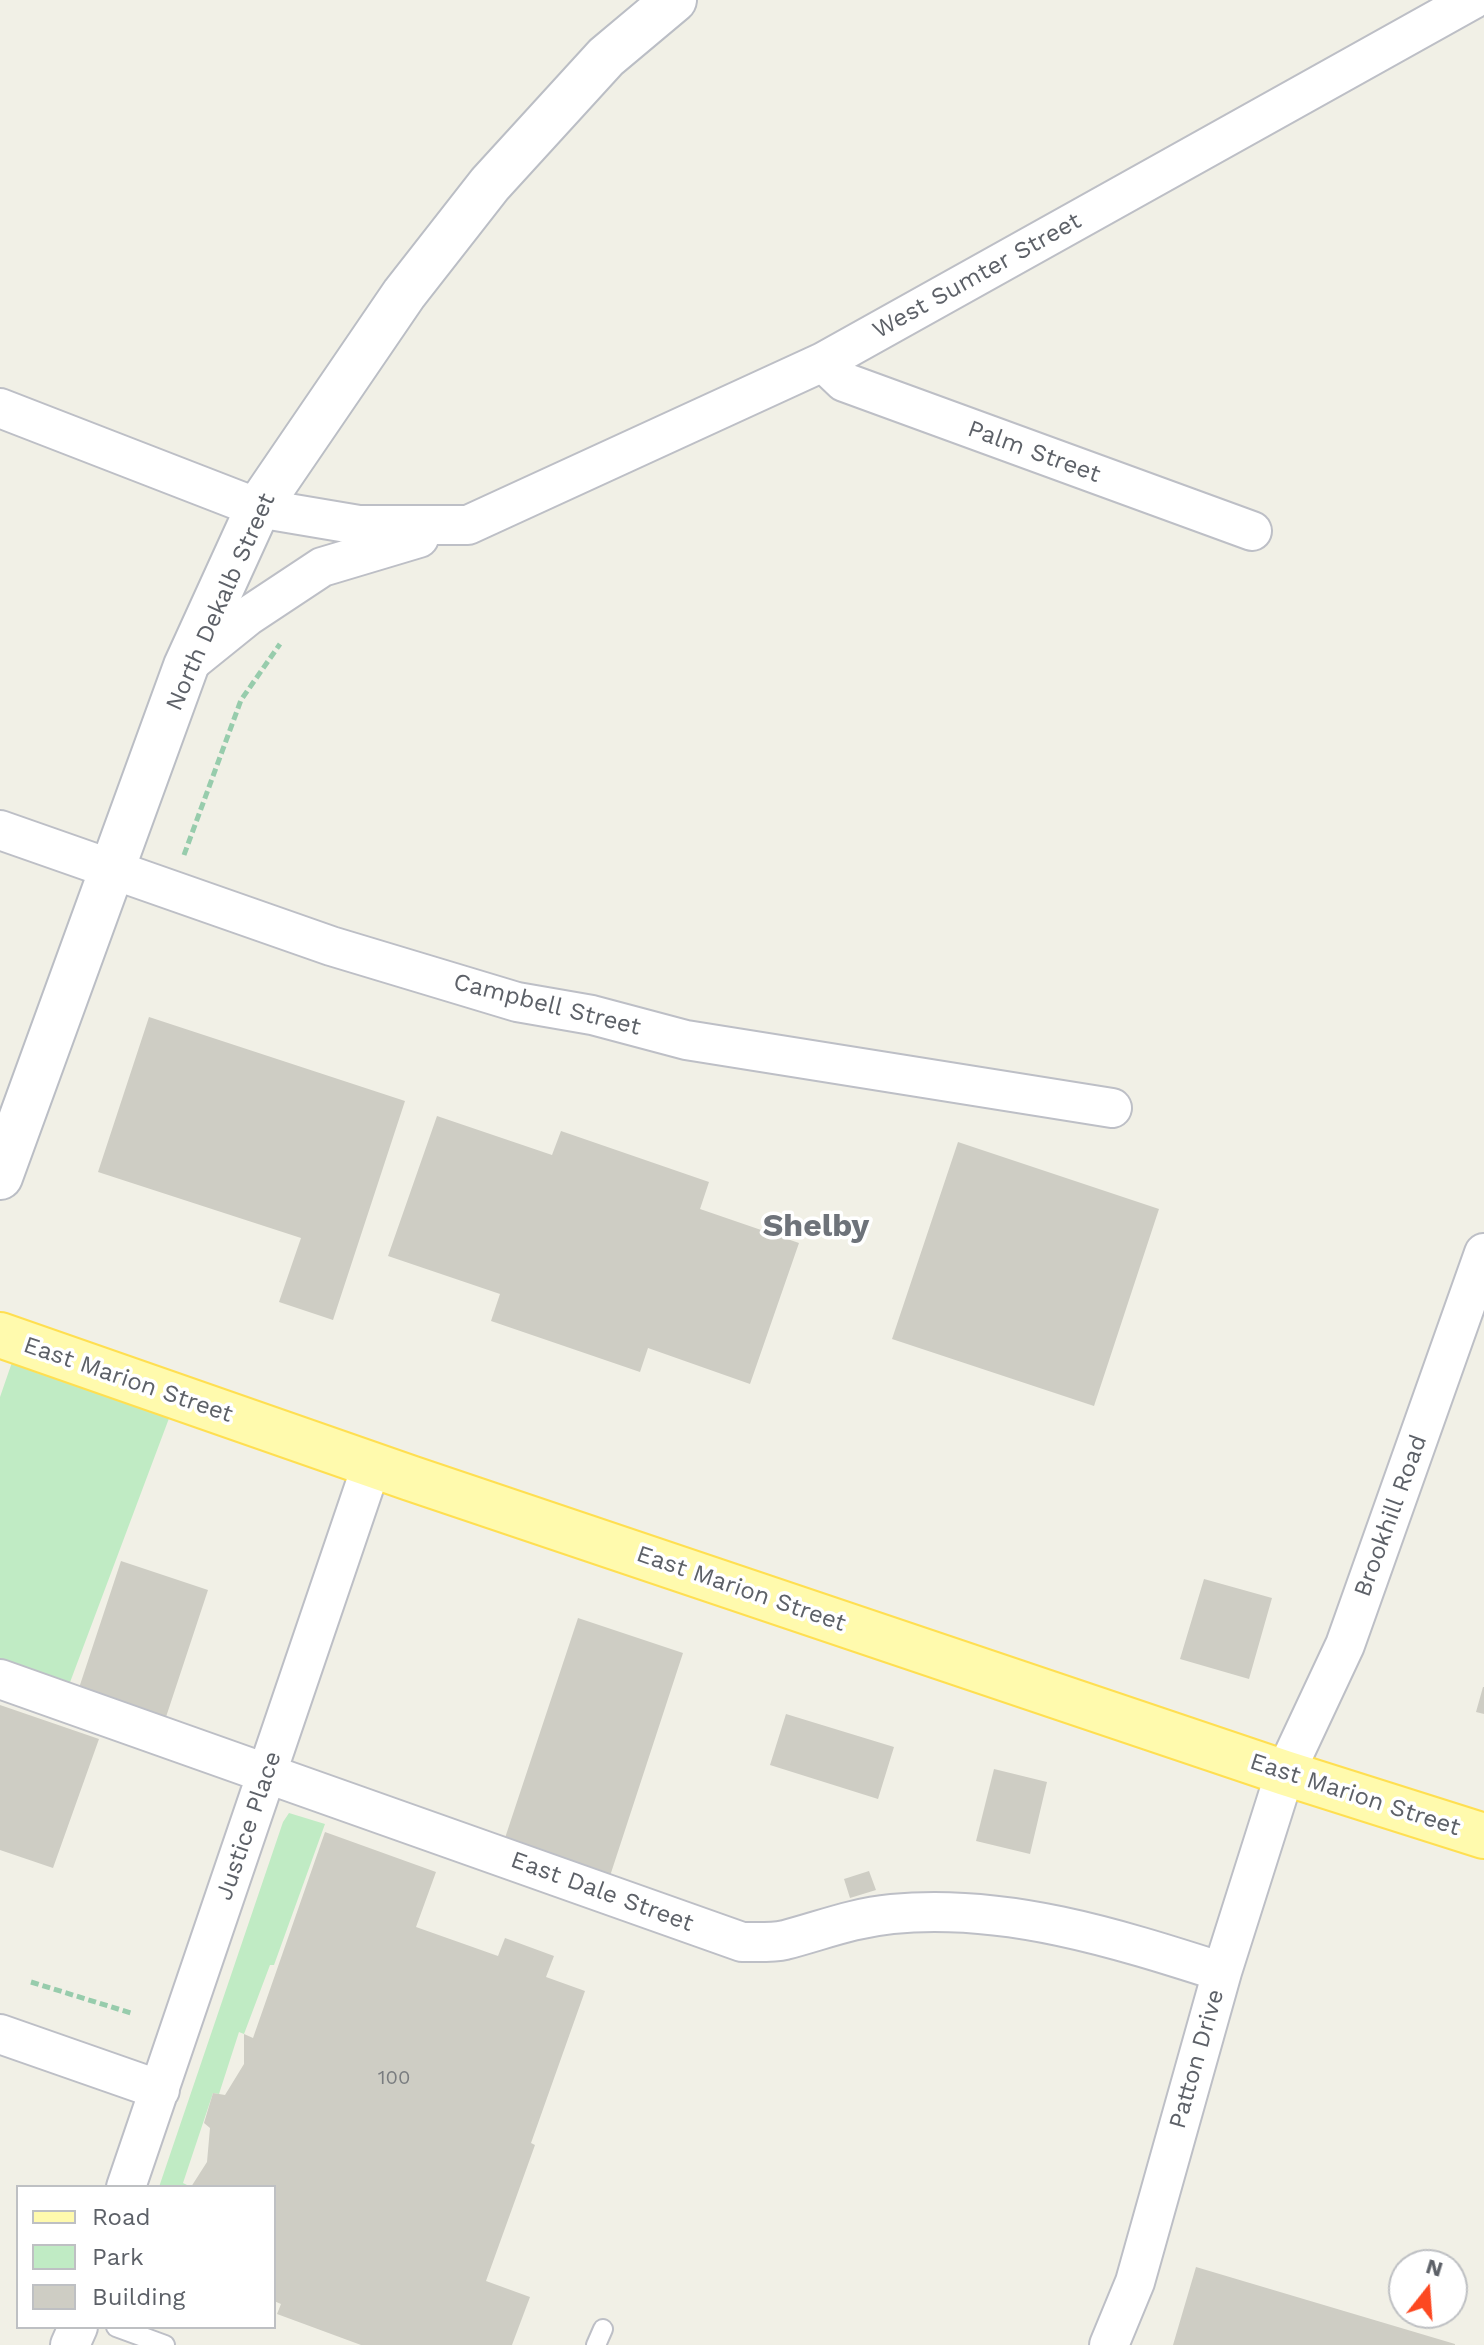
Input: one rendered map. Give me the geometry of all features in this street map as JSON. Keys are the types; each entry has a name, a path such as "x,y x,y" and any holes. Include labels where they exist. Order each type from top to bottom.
{"main road":[{"name":"North Dekalb Street","path":"0,1177 186,666 258,508 404,294 490,184 606,57 674,0"},
{"name":"East Marion Street","path":"0,1335 1285,1773 1484,1836"}],"street":[{"name":"West Sumter Street","path":"186,666 248,616 322,567 468,525 823,362 1472,0"},
{"name":"Palm Street","path":"823,362 844,382 1252,531"},
{"name":"West Sumter Street","path":"0,408 258,508 359,525 468,525"},
{"name":"Campbell Street","path":"0,830 331,946 517,1002 592,1015 686,1040 1112,1108"},
{"name":"Brookhill Road","path":"1285,1773 1345,1645 1484,1253"},
{"name":"Justice Place","path":"127,2185 372,1464"},
{"name":"East Dale Street","path":"0,1679 742,1942 782,1941 842,1921 941,1912 1001,1917 1076,1929 1222,1972"},
{"name":"Patton Drive","path":"1109,2345 1135,2282 1222,1972 1285,1773"},
{"path":"0,2034 160,2090"}],"lane":[{"path":"121,2329 165,2345"}],"path":[{"path":"171,891 241,700 282,641"},
{"path":"31,1982 131,2013"}],"green space":[{"path":"19,1342 177,1397 63,1701 0,1679 0,1397"},
{"path":"289,1813 325,1824 274,1965 270,1965 244,2034 239,2032 219,2094 213,2093 183,2183 187,2185 160,2185 283,1822"}],"building":[{"path":"149,1017 405,1101 333,1320 279,1302 301,1238 98,1172"},
{"path":"437,1116 552,1155 561,1131 709,1182 700,1209 799,1243 750,1384 648,1348 640,1372 491,1321 500,1294 388,1256"},
{"path":"958,1142 1159,1209 1094,1406 892,1339"},
{"path":"121,1561 208,1590 164,1723 77,1694"},
{"path":"1204,1579 1272,1598 1249,1679 1180,1659"},
{"path":"578,1618 683,1653 609,1879 503,1844"},
{"path":"1484,1687 1484,1714 1476,1712"},
{"path":"0,1705 99,1739 53,1868 0,1850"},
{"path":"786,1714 894,1747 878,1799 770,1765"},
{"path":"994,1769 1047,1782 1030,1854 976,1841"},
{"path":"325,1832 436,1872 416,1927 498,1956 505,1938 554,1956 546,1977 585,1991 531,2143 535,2145 486,2281 530,2297 512,2345 361,2345 277,2314 281,2304 276,2302 276,2185 192,2185 207,2162 210,2128 204,2123 213,2093 225,2095 244,2064 244,2034 253,2038"},
{"path":"869,1871 876,1890 850,1898 844,1879"},
{"path":"1196,2267 1388,2324 1388,2329 1405,2329 1455,2344 1455,2345 1173,2345"}],"district":[{"name":"Shelby","path":"816,1227"}]}
